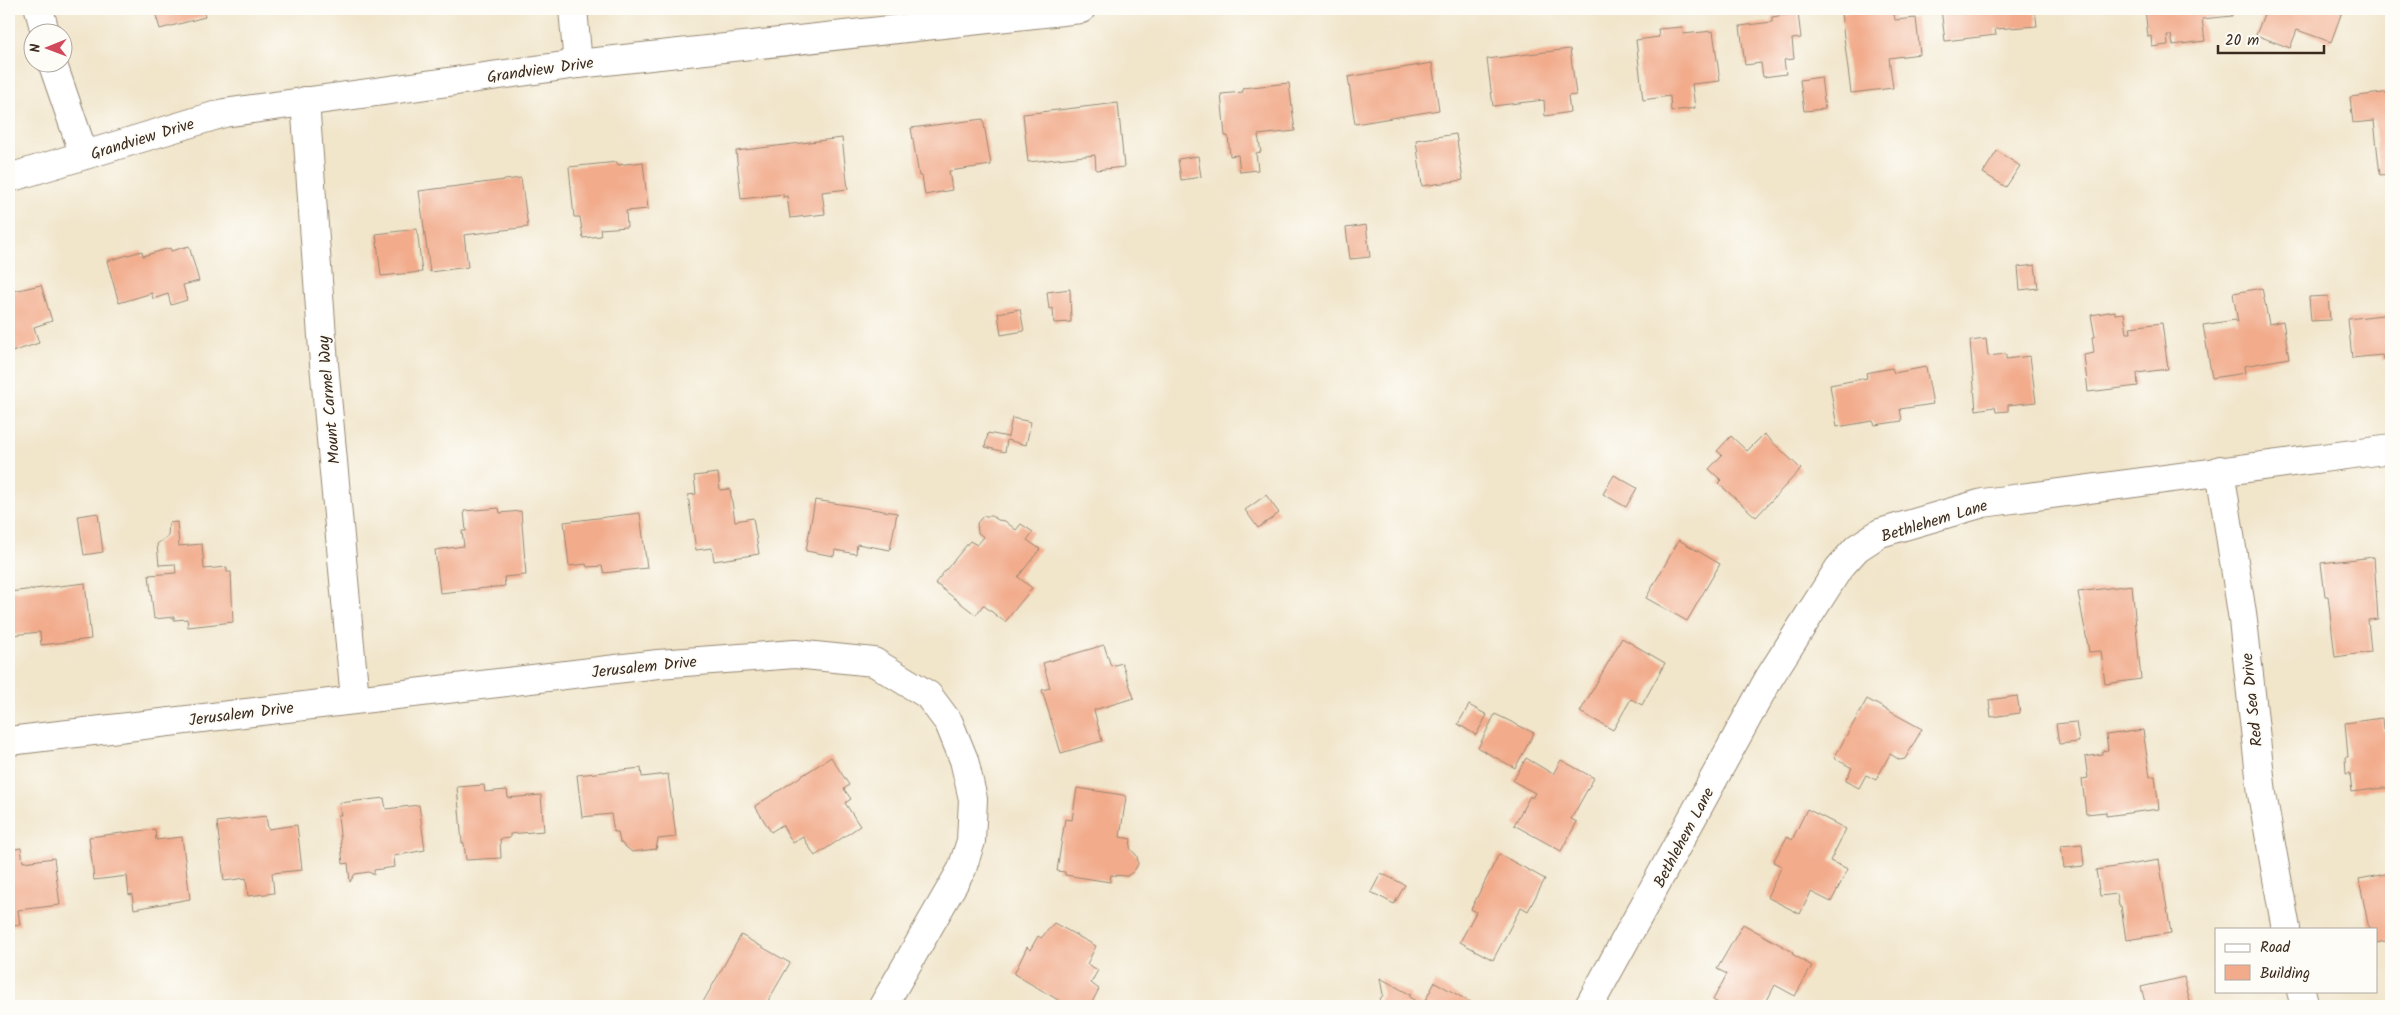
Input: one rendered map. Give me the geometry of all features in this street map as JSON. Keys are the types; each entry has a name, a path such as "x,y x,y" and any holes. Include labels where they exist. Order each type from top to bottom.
{"street":[{"path":"39,9 42,22"},
{"path":"573,9 578,64"},
{"name":"Grandview Drive","path":"9,178 224,113 578,64 1081,9"},
{"path":"55,72 84,155"},
{"name":"Mount Carmel Way","path":"305,101 324,364 355,699"},
{"name":"Bethlehem Lane","path":"1589,1006 1769,678 1839,568 1857,548 1880,533 1983,503 2220,470 2391,449"},
{"name":"Red Sea Drive","path":"2220,470 2242,620 2262,794 2286,928"},
{"name":"Jerusalem Drive","path":"9,741 658,664 795,654 874,662 928,695 949,723 964,760 973,799 971,841 962,868 883,1006"},
{"path":"2301,992 2305,1006"}],"building":[{"path":"154,9 203,9 205,17 160,29"},
{"path":"1893,9 1895,20 1916,18 1920,54 1889,58 1893,88 1851,93 1841,13"},
{"path":"1941,9 2035,9 2037,26 1995,29 1996,35 1945,41"},
{"path":"2145,9 2231,9 2232,16 2202,19 2205,41 2173,45 2171,35 2167,35 2168,45 2152,47 2151,36 2148,37"},
{"path":"2266,9 2343,9 2331,42 2297,30 2290,48 2256,35"},
{"path":"1798,13 1801,38 1792,39 1794,59 1784,60 1786,74 1763,77 1761,63 1745,65 1740,26 1772,22 1772,17"},
{"path":"1682,27 1683,34 1713,31 1720,81 1692,84 1695,108 1671,111 1670,96 1643,100 1636,40 1659,37 1658,29"},
{"path":"1570,49 1576,95 1568,96 1570,112 1545,116 1544,100 1493,106 1487,59"},
{"path":"1432,63 1439,110 1355,124 1348,77"},
{"path":"1821,77 1825,109 1804,111 1800,80"},
{"path":"1289,83 1295,131 1258,135 1261,152 1256,153 1258,170 1240,172 1238,155 1230,156 1228,136 1225,136 1221,94 1243,92 1242,88"},
{"path":"2391,92 2391,174 2380,175 2374,121 2353,123 2350,97"},
{"path":"1118,103 1124,167 1096,170 1095,155 1028,162 1023,114"},
{"path":"983,119 991,165 949,171 952,190 925,195 922,176 919,176 911,128"},
{"path":"1456,134 1463,180 1422,186 1416,140"},
{"path":"842,138 848,189 822,192 825,214 790,218 787,196 783,197 783,194 741,199 736,151"},
{"path":"1997,151 2020,166 2006,187 1983,173"},
{"path":"1198,156 1201,177 1181,180 1178,159"},
{"path":"617,162 617,165 643,162 648,209 626,211 627,227 600,229 601,236 583,238 580,217 574,217 569,167"},
{"path":"521,178 528,227 464,235 468,267 430,272 419,191"},
{"path":"1366,225 1370,257 1350,259 1346,228"},
{"path":"417,229 422,272 381,276 376,234"},
{"path":"189,246 199,281 183,285 187,300 171,305 168,294 153,299 152,293 119,303 107,261 142,251 143,256 170,248 171,251"},
{"path":"2035,265 2038,288 2020,290 2018,267"},
{"path":"41,285 52,321 34,327 39,343 9,353 9,292"},
{"path":"2262,288 2269,324 2283,321 2289,358 2244,366 2245,373 2212,378 2203,325 2235,320 2238,323 2233,293"},
{"path":"1070,289 1071,322 1054,323 1053,308 1049,309 1047,292"},
{"path":"2328,296 2330,320 2311,321 2309,297"},
{"path":"1020,309 1024,331 1001,335 998,313"},
{"path":"2115,311 2115,314 2124,313 2127,333 2131,333 2130,327 2162,323 2168,369 2137,373 2138,386 2088,392 2084,355 2094,353 2092,337 2095,337 2091,315"},
{"path":"2391,314 2391,358 2383,359 2382,355 2352,358 2348,319"},
{"path":"1986,339 1988,356 2006,354 2006,359 2030,356 2036,402 2008,405 2008,411 1996,412 1995,407 1976,410 1970,341"},
{"path":"1926,367 1933,404 1900,409 1902,421 1875,425 1873,421 1837,427 1830,385 1867,378 1866,373 1892,368 1894,373"},
{"path":"1012,418 1031,422 1026,445 1007,440 1005,452 985,447 988,433 1008,437"},
{"path":"1764,434 1801,469 1756,517 1718,483 1721,480 1709,469 1722,455 1717,451 1731,436 1747,451"},
{"path":"718,473 720,490 730,489 735,521 753,518 759,554 714,561 712,548 696,550 688,495 696,494 694,476"},
{"path":"1614,475 1637,488 1626,507 1603,494"},
{"path":"1266,495 1279,513 1258,528 1245,510"},
{"path":"815,500 897,513 890,550 857,544 856,554 835,550 834,556 806,551"},
{"path":"499,508 500,513 521,511 526,575 504,577 505,586 440,593 435,550 464,546 462,531 466,531 464,511"},
{"path":"98,513 103,552 84,555 78,516"},
{"path":"640,513 647,568 604,573 602,566 587,567 586,564 569,566 564,522"},
{"path":"983,516 992,516 998,520 1005,521 1016,530 1021,524 1033,532 1027,540 1040,549 1018,577 1032,588 1005,622 983,605 976,615 935,583 970,541 977,545 984,537 978,533 977,523"},
{"path":"177,522 179,546 202,544 204,569 227,567 227,572 231,572 233,622 188,627 187,619 174,620 174,617 154,619 149,575 176,573 175,564 159,565 157,544 168,536 169,523"},
{"path":"1679,540 1720,564 1687,621 1646,598"},
{"path":"2374,557 2378,619 2368,620 2371,652 2335,657 2328,596 2325,596 2321,563"},
{"path":"85,583 91,639 41,645 40,632 12,635 9,592"},
{"path":"2132,585 2141,679 2105,684 2101,651 2089,652 2078,592"},
{"path":"1622,638 1665,663 1642,705 1631,699 1613,730 1580,712"},
{"path":"1104,645 1111,666 1122,663 1134,698 1094,710 1102,741 1061,753 1042,690 1050,688 1043,663"},
{"path":"2017,696 2020,713 1991,717 1989,700"},
{"path":"1867,699 1922,729 1905,759 1900,760 1890,754 1876,780 1866,775 1859,788 1845,781 1852,768 1834,758"},
{"path":"1469,705 1487,715 1476,735 1458,724"},
{"path":"1495,714 1534,733 1515,768 1478,748"},
{"path":"2382,718 2383,730 2390,730 2391,787 2352,792 2350,773 2346,774 2345,757 2348,757 2345,723"},
{"path":"2076,722 2079,742 2059,744 2056,724"},
{"path":"2143,730 2150,777 2155,776 2159,809 2106,816 2106,812 2086,814 2082,779 2088,778 2085,757 2102,754 2102,751 2108,750 2106,735"},
{"path":"831,757 849,785 844,789 851,799 845,803 860,826 815,856 803,837 793,843 782,825 771,832 755,806"},
{"path":"1526,758 1553,774 1561,760 1594,778 1571,819 1577,822 1561,851 1514,825 1530,796 1532,798 1535,793 1513,781"},
{"path":"641,768 642,777 668,774 676,837 658,839 656,849 632,852 620,842 618,832 614,832 611,814 582,817 577,775"},
{"path":"484,785 485,792 507,790 508,798 541,795 544,831 510,834 510,838 500,839 501,858 466,860 464,843 462,843 457,787"},
{"path":"1077,788 1126,797 1120,837 1131,839 1130,848 1137,856 1138,864 1134,871 1127,876 1111,875 1110,882 1065,875 1065,872 1057,871 1065,819 1072,820"},
{"path":"384,798 386,809 419,805 425,850 394,856 395,867 374,870 374,875 369,872 355,874 350,882 348,863 343,864 338,815 341,815 339,803"},
{"path":"1807,809 1846,829 1830,861 1848,869 1831,902 1811,892 1800,914 1767,897 1782,866 1773,862 1787,837 1792,840"},
{"path":"266,816 268,829 297,825 302,870 272,873 274,893 248,896 246,878 224,881 217,822"},
{"path":"155,829 156,840 182,837 190,899 134,909 132,894 129,895 127,876 94,880 89,837"},
{"path":"2082,844 2084,866 2064,868 2061,846"},
{"path":"21,848 23,862 54,858 60,905 18,910 20,925 9,926 9,850"},
{"path":"1499,854 1545,879 1528,911 1521,907 1493,960 1460,942 1476,912 1471,909"},
{"path":"2159,860 2171,933 2126,940 2121,906 2119,906 2117,894 2100,896 2096,870"},
{"path":"1381,873 1405,885 1394,904 1371,892"},
{"path":"2391,873 2391,940 2378,943 2378,928 2369,928 2359,879"},
{"path":"1054,923 1096,946 1087,964 1098,970 1091,983 1099,989 1090,1006 1071,1006 1065,1004 1014,974 1027,947 1030,950 1038,936 1041,938"},
{"path":"1743,924 1793,952 1792,954 1812,966 1795,996 1775,985 1764,1006 1724,1006 1713,1000 1727,974 1717,969"},
{"path":"741,935 790,963 765,1006 712,1006 703,1002"},
{"path":"2184,977 2191,1006 2146,1006 2141,987"},
{"path":"1380,978 1411,995 1409,997 1423,1005 1435,982 1477,1006 1375,1006 1383,995"}]}
